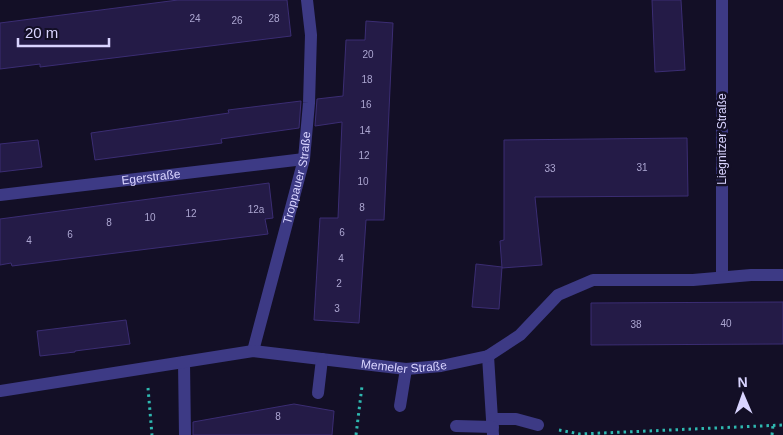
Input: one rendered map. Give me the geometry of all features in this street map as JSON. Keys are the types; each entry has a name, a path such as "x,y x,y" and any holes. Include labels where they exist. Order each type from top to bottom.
{"street":[{"name":"Troppauer Straße","path":"253,351 304,159 309,103 311,35 307,0"},
{"name":"Liegnitzer Straße","path":"722,0 722,277"},
{"name":"Egerstraße","path":"0,195 304,159"},
{"name":"Memeler Straße","path":"0,391 253,351 406,369 441,366 488,356 520,334 558,295 593,280 693,280 751,275 783,275"},
{"path":"488,356 493,427"},
{"path":"318,393 322,359"},
{"path":"184,362 185,435"},
{"path":"400,406 406,369"},
{"path":"456,426 493,427 516,419 538,425"}],"path":[{"path":"356,435 364,364"},
{"path":"147,368 152,435"},
{"path":"538,425 584,434 783,425"},
{"path":"772,435 773,425"}],"building":[{"path":"178,0 287,0 291,36 40,67 40,64 0,69 0,23"},
{"path":"652,0 681,0 685,70 655,72"},
{"path":"366,21 393,23 384,220 366,220 359,323 314,320 320,218 338,218 342,122 315,126 317,99 343,96 346,40 365,40"},
{"path":"301,101 299,128 221,139 222,143 95,160 91,133 229,113 228,110"},
{"path":"687,138 688,196 535,197 542,265 502,268 500,241 504,240 504,140"},
{"path":"38,140 42,167 0,172 0,144"},
{"path":"269,183 273,218 265,219 268,234 12,266 11,263 0,265 0,219"},
{"path":"476,264 502,267 499,309 472,307"},
{"path":"783,302 783,344 591,345 591,303"},
{"path":"126,320 130,344 40,356 37,331"},
{"path":"294,404 334,411 332,435 193,435 193,422"}]}
